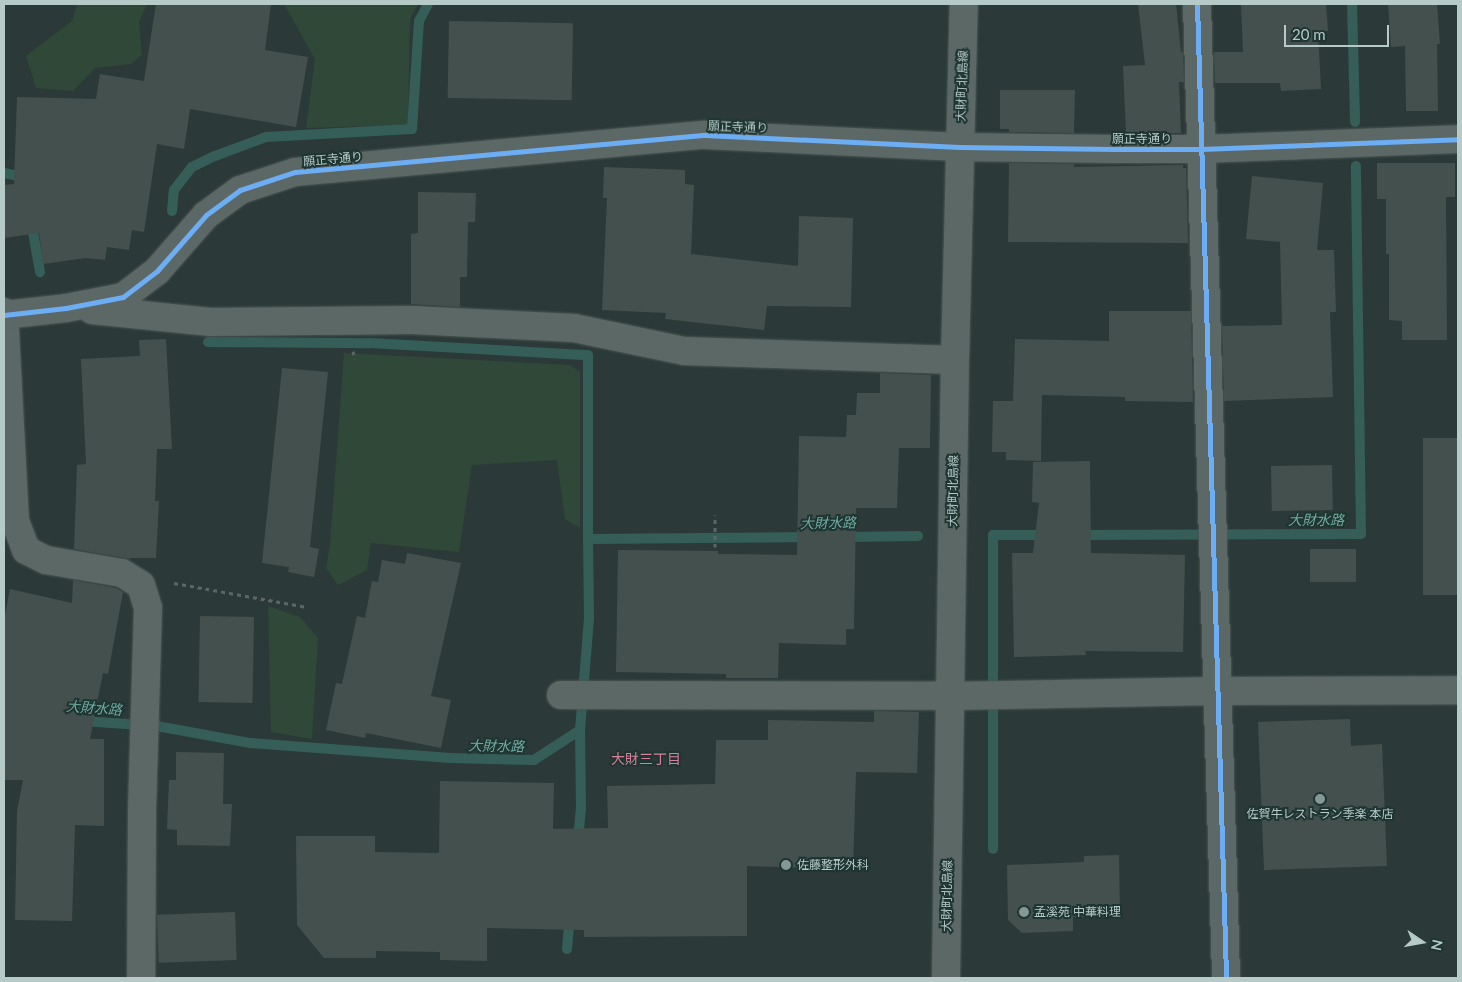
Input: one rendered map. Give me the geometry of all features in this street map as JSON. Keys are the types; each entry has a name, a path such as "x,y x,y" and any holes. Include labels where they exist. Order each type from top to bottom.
{"street":[{"name":"大財町北島線","path":"946,978 963,696 955,360 964,4"},
{"path":"1197,4 1226,978"},
{"name":"願正寺通り","path":"4,314 66,308 123,297 156,271 206,215 240,190 295,172 705,135 960,147 1201,149 1458,139"},
{"path":"66,308 210,322 412,320 574,328 684,351 955,360"},
{"path":"4,314 15,521 26,550 46,560 122,573 141,585 148,608 144,738 141,978"},
{"path":"561,695 963,696 1216,691 1458,690"}],"path":[{"path":"715,514 715,547"},
{"path":"168,582 307,607"}],"green space":[{"path":"77,4 147,4 139,22 142,55 131,64 95,68 73,91 36,88 26,56 72,21"},
{"path":"284,4 418,4 410,19 408,125 306,128 315,59"},
{"path":"344,353 570,365 580,372 580,528 565,519 557,460 472,465 459,552 371,543 367,570 338,585 326,568 330,544"},
{"path":"268,606 300,617 318,638 312,739 271,732"}],"building":[{"path":"156,4 271,4 265,50 308,57 296,127 190,109 184,149 157,144 144,232 132,230 129,250 107,247 105,260 86,258 43,264 39,233 4,238 4,185 14,184 17,97 96,99 100,74 144,81"},
{"path":"1138,4 1176,4 1181,52 1183,52 1184,82 1179,82 1181,133 1126,133 1123,66 1145,65"},
{"path":"1241,4 1326,4 1328,31 1318,32 1321,89 1281,91 1280,83 1215,83 1214,52 1243,52"},
{"path":"1388,4 1437,4 1440,44 1437,44 1438,111 1406,111 1405,46 1391,47"},
{"path":"449,21 573,23 572,100 448,98"},
{"path":"1000,90 1075,90 1074,133 1009,132 1009,129 1000,129"},
{"path":"1009,163 1074,164 1074,167 1183,165 1183,168 1186,168 1188,243 1008,242"},
{"path":"1377,163 1455,163 1455,197 1446,197 1447,340 1402,340 1402,321 1389,320 1389,254 1386,254 1386,199 1377,199"},
{"path":"604,167 685,170 685,184 694,185 691,254 798,266 799,216 853,218 851,307 767,306 764,330 665,319 666,313 602,310 607,198 603,198"},
{"path":"1252,176 1323,183 1317,250 1334,250 1336,312 1330,312 1333,397 1224,401 1222,326 1282,325 1280,242 1246,239"},
{"path":"418,192 476,193 475,222 468,222 467,277 460,277 460,307 411,304 411,234 418,233"},
{"path":"1109,311 1191,311 1193,402 1125,401 1125,397 1042,395 1041,461 1006,460 1006,452 992,452 993,401 1013,401 1015,339 1109,341"},
{"path":"166,339 172,449 157,449 155,501 159,501 156,558 130,559 74,549 77,465 86,464 81,359 140,356 139,340"},
{"path":"282,368 328,372 310,547 319,549 314,577 288,572 289,567 262,563"},
{"path":"880,373 931,375 930,448 899,448 897,508 856,508 854,629 846,629 846,645 779,643 778,678 726,678 726,674 616,672 618,550 718,551 718,554 797,555 799,436 846,437 847,415 856,415 857,393 880,393"},
{"path":"1423,438 1458,438 1458,595 1423,595"},
{"path":"1090,461 1091,553 1185,555 1183,652 1085,651 1086,655 1014,657 1012,553 1033,553 1039,503 1032,502 1033,462"},
{"path":"1332,465 1333,510 1272,511 1271,466"},
{"path":"1310,549 1356,549 1356,582 1310,582"},
{"path":"407,553 461,563 431,696 451,700 441,748 366,733 365,738 326,730 336,683 342,684 357,616 365,618 372,581 378,582 382,560 405,564"},
{"path":"73,580 116,588 123,592 108,674 103,673 90,739 104,739 104,826 75,825 72,921 15,920 17,811 23,780 4,780 4,620 10,589 72,603"},
{"path":"200,616 254,617 252,703 198,702"},
{"path":"874,711 919,712 917,773 856,772 853,869 747,866 747,936 584,937 584,930 487,928 487,961 440,960 440,952 376,951 376,958 324,958 297,925 296,836 375,836 375,852 439,853 440,781 554,783 553,829 608,828 607,786 715,784 716,740 768,740 768,720 874,722"},
{"path":"1350,719 1351,746 1382,744 1387,866 1264,870 1258,722"},
{"path":"176,752 224,753 223,804 232,804 230,846 177,845 177,830 167,829 169,780 176,780"},
{"path":"1119,855 1120,916 1073,917 1073,931 1022,933 1008,920 1007,865 1084,862 1084,856"},
{"path":"235,912 237,960 159,963 157,915"}],"waterway":[{"path":"172,211 174,190 192,167 215,156 266,137 412,129 419,21 428,4"},
{"name":"大財水路","path":"1352,4 1355,122"},
{"name":"大財水路","path":"1079,535 1361,534 1356,166"},
{"path":"4,173 23,177 24,180"},
{"path":"31,221 40,272"},
{"path":"208,342 370,343 588,355 588,539"},
{"path":"993,849 993,535 1047,535"},
{"name":"大財水路","path":"844,537 918,536"},
{"name":"大財水路","path":"81,721 157,726 250,743 450,758 534,760 580,730 589,618 588,539 809,537"},
{"path":"578,841 581,809 580,730"},
{"path":"567,949 570,917"}],"cycle path":[{"path":"1197,4 1226,978"},
{"path":"4,315 66,308 123,297 157,271 206,215 240,190 295,172 705,135 960,147 1116,149 1201,149 1458,139"}],"place":[{"name":"佐賀牛レストラン季楽 本店","path":"1320,799"},
{"name":"佐藤整形外科","path":"786,865"},
{"name":"孟溪苑 中華料理","path":"1024,912"}],"district":[{"name":"大財三丁目","path":"646,759"}]}
